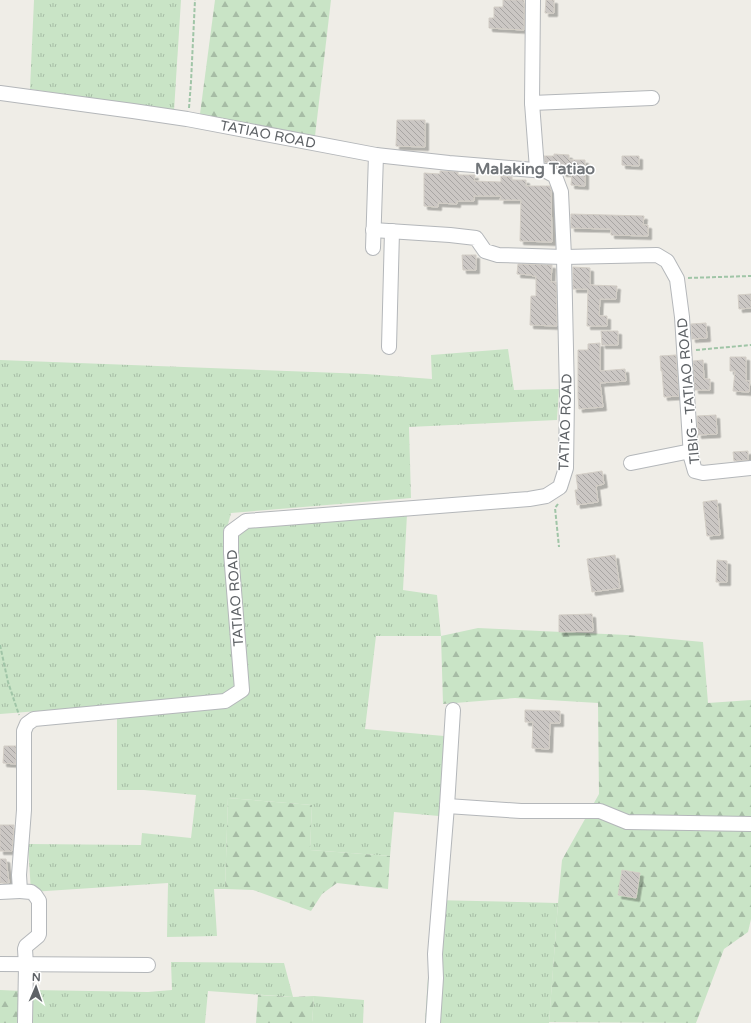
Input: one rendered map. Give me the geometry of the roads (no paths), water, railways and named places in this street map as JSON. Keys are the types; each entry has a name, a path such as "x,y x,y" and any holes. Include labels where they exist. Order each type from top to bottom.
{"street":[{"path":"533,0 532,103 537,169"},
{"name":"TATIAO ROAD","path":"0,97 125,110 188,119 376,155 546,171 555,176 561,192 564,257 567,395 566,468 560,487 546,496 529,499 246,521 231,532 230,553 242,690 225,701 34,719 27,724 24,731 24,810 19,875 20,891"},
{"path":"532,103 652,98"},
{"path":"372,248 376,155"},
{"path":"373,230 476,238 485,251 498,255 564,257"},
{"path":"389,347 392,231"},
{"name":"TIBIG - TATIAO ROAD","path":"564,257 657,255 667,261 677,279 685,351 691,457 695,471 703,474 751,468"},
{"path":"631,463 691,451"},
{"path":"433,1023 452,710"},
{"path":"447,806 521,811 600,811 627,822 751,824"},
{"path":"0,892 31,892 39,901 39,934 26,946 25,953 25,1023"},
{"path":"0,964 148,965"}],"district":[{"name":"Malaking Tatiao","path":"535,168"}]}
